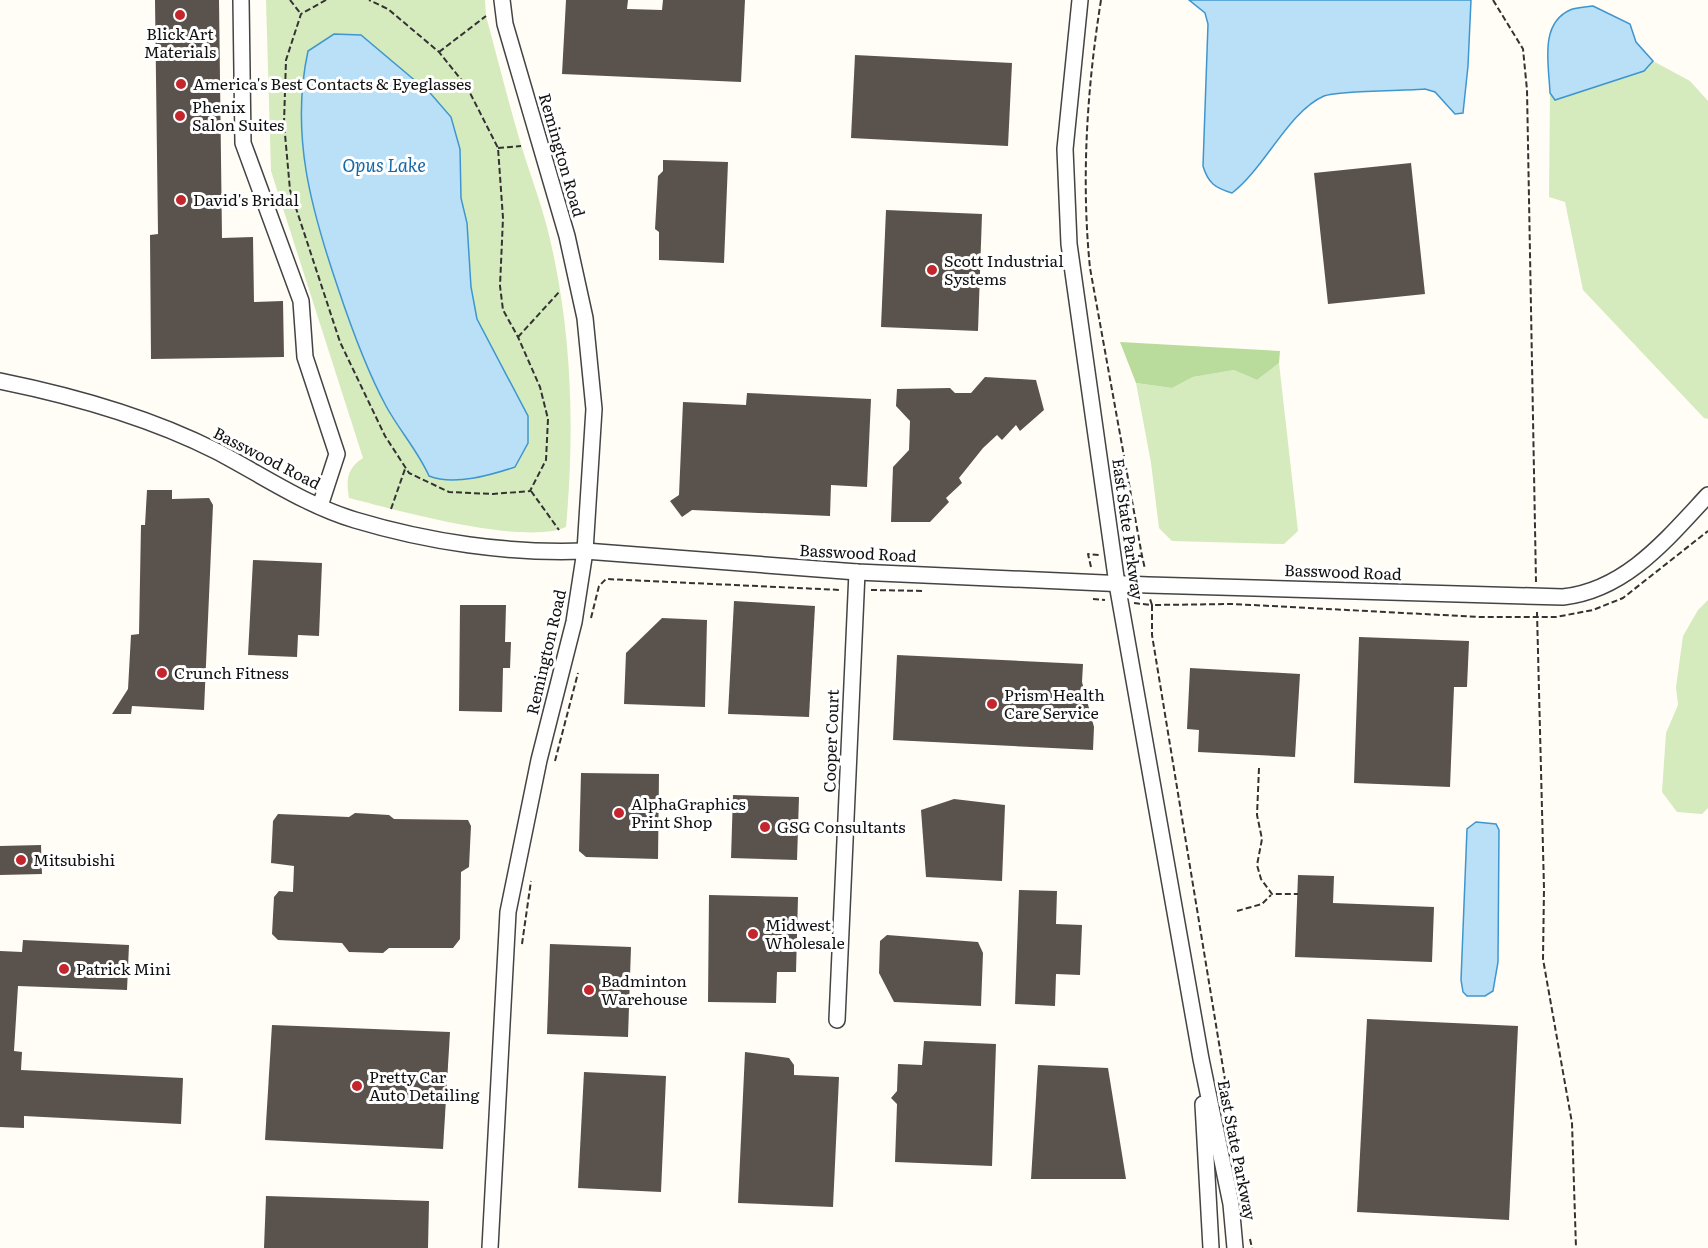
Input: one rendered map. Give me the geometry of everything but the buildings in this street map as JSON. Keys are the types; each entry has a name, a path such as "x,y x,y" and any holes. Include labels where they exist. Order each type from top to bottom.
{"street":[{"path":"241,0 243,143 301,301 305,357 337,454 320,506"},
{"name":"Remington Road","path":"490,1248 508,912 539,760 574,622 585,551 594,409 585,318 567,236 505,24 502,0"},
{"name":"East State Parkway","path":"1080,0 1066,111 1066,216 1117,584 1201,1059 1231,1204 1235,1248"},
{"name":"Basswood Road","path":"0,381 132,415 216,451 284,491 354,520 490,548 548,553 585,551 857,572 1117,584 1339,589 1537,598 1580,595 1619,578 1662,544 1708,495"},
{"name":"Cooper Court","path":"837,1020 857,572"},
{"name":"East State Parkway","path":"1201,1059 1211,1248"}],"path":[{"path":"290,0 301,14"},
{"path":"326,0 301,14 286,60 284,123 290,190 340,342 385,436 409,473 449,492 494,494 530,491"},
{"path":"369,0 388,9 439,52 467,87 498,148 503,218 500,286 502,310 518,337 540,387 548,419 546,460 530,491"},
{"path":"1101,0 1090,73 1086,226 1090,268 1142,556"},
{"path":"1493,0 1523,49 1527,90 1544,876 1543,959 1572,1123 1576,1248"},
{"path":"439,52 486,16"},
{"path":"498,148 521,146"},
{"path":"518,337 560,291"},
{"path":"392,509 406,468"},
{"path":"530,491 559,530"},
{"path":"588,628 599,586 606,579"},
{"path":"1238,1157 1152,635 1152,605 1233,604 1468,616 1537,617"},
{"path":"553,771 578,670"},
{"path":"1259,768 1257,815 1262,839 1257,865 1261,879 1272,894"},
{"path":"522,945 531,879"},
{"path":"1238,911 1262,904 1272,894 1298,894"},
{"path":"1250,1236 1252,1248"}],"green space":[{"path":"266,0 485,0 486,16 508,99 547,227 562,301 571,414 566,527 547,532 491,529 459,524 349,498 349,475 354,466 363,458 271,171"},
{"path":"1653,61 1690,81 1708,101 1708,419 1704,418 1583,290 1565,202 1549,197 1550,93 1555,100 1644,71"},
{"path":"1120,342 1280,351 1279,363 1257,380 1234,370 1193,377 1172,388 1136,383"},
{"path":"1279,363 1298,531 1284,544 1172,541 1159,528 1151,463 1136,383 1172,388 1193,377 1234,370 1257,380"},
{"path":"1708,600 1708,808 1702,814 1677,812 1662,792 1666,733 1678,705 1676,687 1683,636 1698,610"}],"water":[{"path":"1189,0 1471,0 1463,113 1455,114 1435,92 1425,89 1324,96 1311,103 1299,114 1244,183 1232,193 1221,189 1210,181 1203,166 1208,24 1205,13"},
{"path":"1593,6 1630,24 1636,42 1653,61 1644,71 1555,100 1550,93 1548,58 1550,35 1554,25 1560,16 1570,10"},
{"name":"Opus Lake","path":"334,34 361,35 431,94 451,117 460,149 461,198 467,223 471,287 477,319 528,416 528,443 515,467 461,480 429,476 386,406 365,363 319,229 302,142 301,112 308,51"},
{"path":"1476,822 1496,824 1499,830 1498,962 1493,991 1485,996 1467,996 1463,992 1461,980 1467,829"}],"place":[{"name":"Blick Art Materials","path":"180,15"},
{"name":"America's Best Contacts & Eyeglasses","path":"181,84"},
{"name":"Phenix Salon Suites","path":"180,116"},
{"name":"David's Bridal","path":"181,200"},
{"name":"Scott Industrial Systems","path":"932,270"},
{"name":"Crunch Fitness","path":"162,673"},
{"name":"Prism Health Care Service","path":"992,704"},
{"name":"AlphaGraphics Print Shop","path":"619,813"},
{"name":"GSG Consultants","path":"765,827"},
{"name":"Mitsubishi","path":"21,860"},
{"name":"Midwest Wholesale","path":"753,934"},
{"name":"Patrick Mini","path":"64,969"},
{"name":"Badminton Warehouse","path":"589,990"},
{"name":"Pretty Car Auto Detailing","path":"357,1086"}]}
